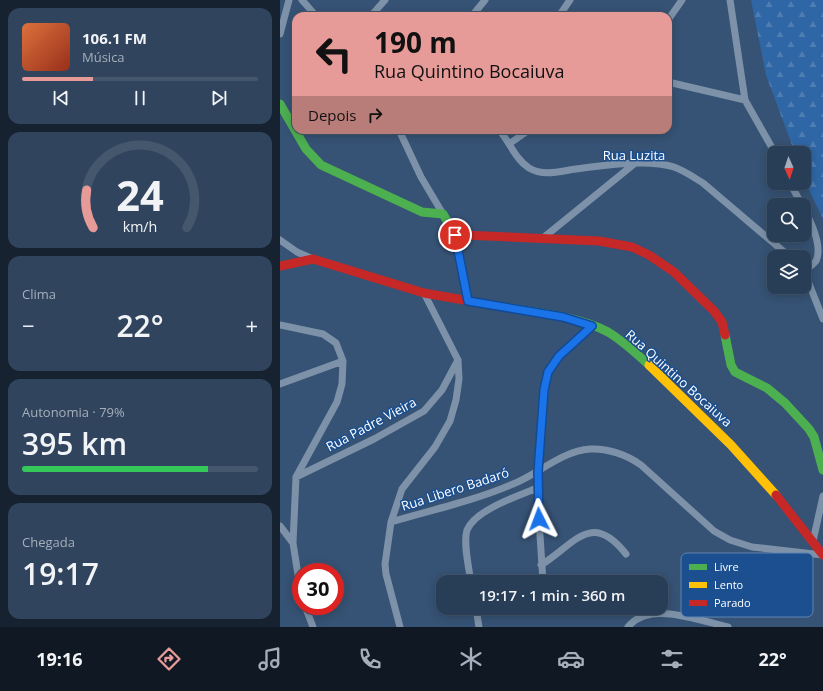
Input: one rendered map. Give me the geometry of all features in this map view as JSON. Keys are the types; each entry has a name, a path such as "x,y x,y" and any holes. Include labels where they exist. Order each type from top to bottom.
{"street":[{"path":"280,34 289,0"},
{"path":"302,0 312,12"},
{"path":"374,12 385,0"},
{"path":"475,12 485,0"},
{"path":"674,0 676,9"},
{"path":"672,14 682,0"},
{"path":"730,0 745,100 771,146"},
{"path":"561,12 566,2"},
{"path":"672,83 745,100"},
{"path":"280,104 292,125"},
{"path":"297,134 306,149 321,165 339,176 422,212 443,214"},
{"path":"401,134 421,177 455,235 468,301"},
{"name":"Rua Luzita","path":"502,134 518,158 528,168 539,172 552,173 610,164 634,164 660,165 672,167 688,173 703,183 782,250"},
{"path":"509,144 523,134"},
{"path":"543,238 634,164"},
{"path":"811,222 819,245 819,255 816,262 811,266"},
{"path":"455,235 599,241 632,247 649,255 674,272 702,298 722,322 731,365 736,372 767,388 785,403 808,429 814,437 821,458 823,470"},
{"path":"280,240 297,252 313,259"},
{"path":"280,266 313,259"},
{"name":"Rua Quintino Bocaiuva","path":"313,259 424,294 563,317 607,332 627,345 682,395 733,446 775,494 823,555"},
{"path":"811,289 823,319"},
{"path":"400,627 386,574 386,551 391,522 402,489 434,447 450,421 456,400 459,379 458,360 424,294"},
{"path":"280,325 324,334 336,343 343,361 342,384 337,402 296,477 293,543 296,563"},
{"path":"543,575 537,488 544,390 548,372 559,356 592,326"},
{"name":"Rua Padre Vieira","path":"296,477 374,439 424,411 442,390 458,360"},
{"path":"280,384 343,361"},
{"name":"Rua Libero Badaró","path":"391,522 491,493 538,472 578,451 603,450 631,458 641,465 714,531 730,540 752,547 805,553"},
{"path":"470,575 466,548 467,531 472,522 511,498 537,488"},
{"path":"813,541 823,496"},
{"path":"280,526 293,543"},
{"path":"542,565 586,533 601,533 609,536 616,541 626,554"},
{"name":"Rua Libero Badaró","path":"813,554 823,555"},
{"path":"628,627 636,619 650,614 674,614 681,616"},
{"path":"308,615 313,627"},
{"path":"477,615 479,627"},
{"path":"686,617 728,627"}],"green space":[{"path":"751,0 823,0 823,219 809,190 811,190 811,146 792,146 766,75"}],"traffic: fast":[{"path":"280,104 292,125"},
{"path":"297,134 306,149 321,165 422,212 443,214 455,235 462,235"},
{"path":"509,308 560,316 597,327 619,339 649,365"},
{"path":"725,335 731,365 735,372 767,388 785,403 809,429 814,437 823,470"}],"traffic: slow":[{"path":"649,365 731,445 776,495"}],"traffic: jam":[{"path":"462,235 599,241 632,247 649,255 674,272 714,311 722,322 725,335"},
{"path":"280,266 313,259 424,293 509,308"},
{"path":"776,495 823,555"}],"route":[{"path":"455,235 468,301 563,317 592,326 559,356 548,372 544,390 537,488 539,519"}]}
